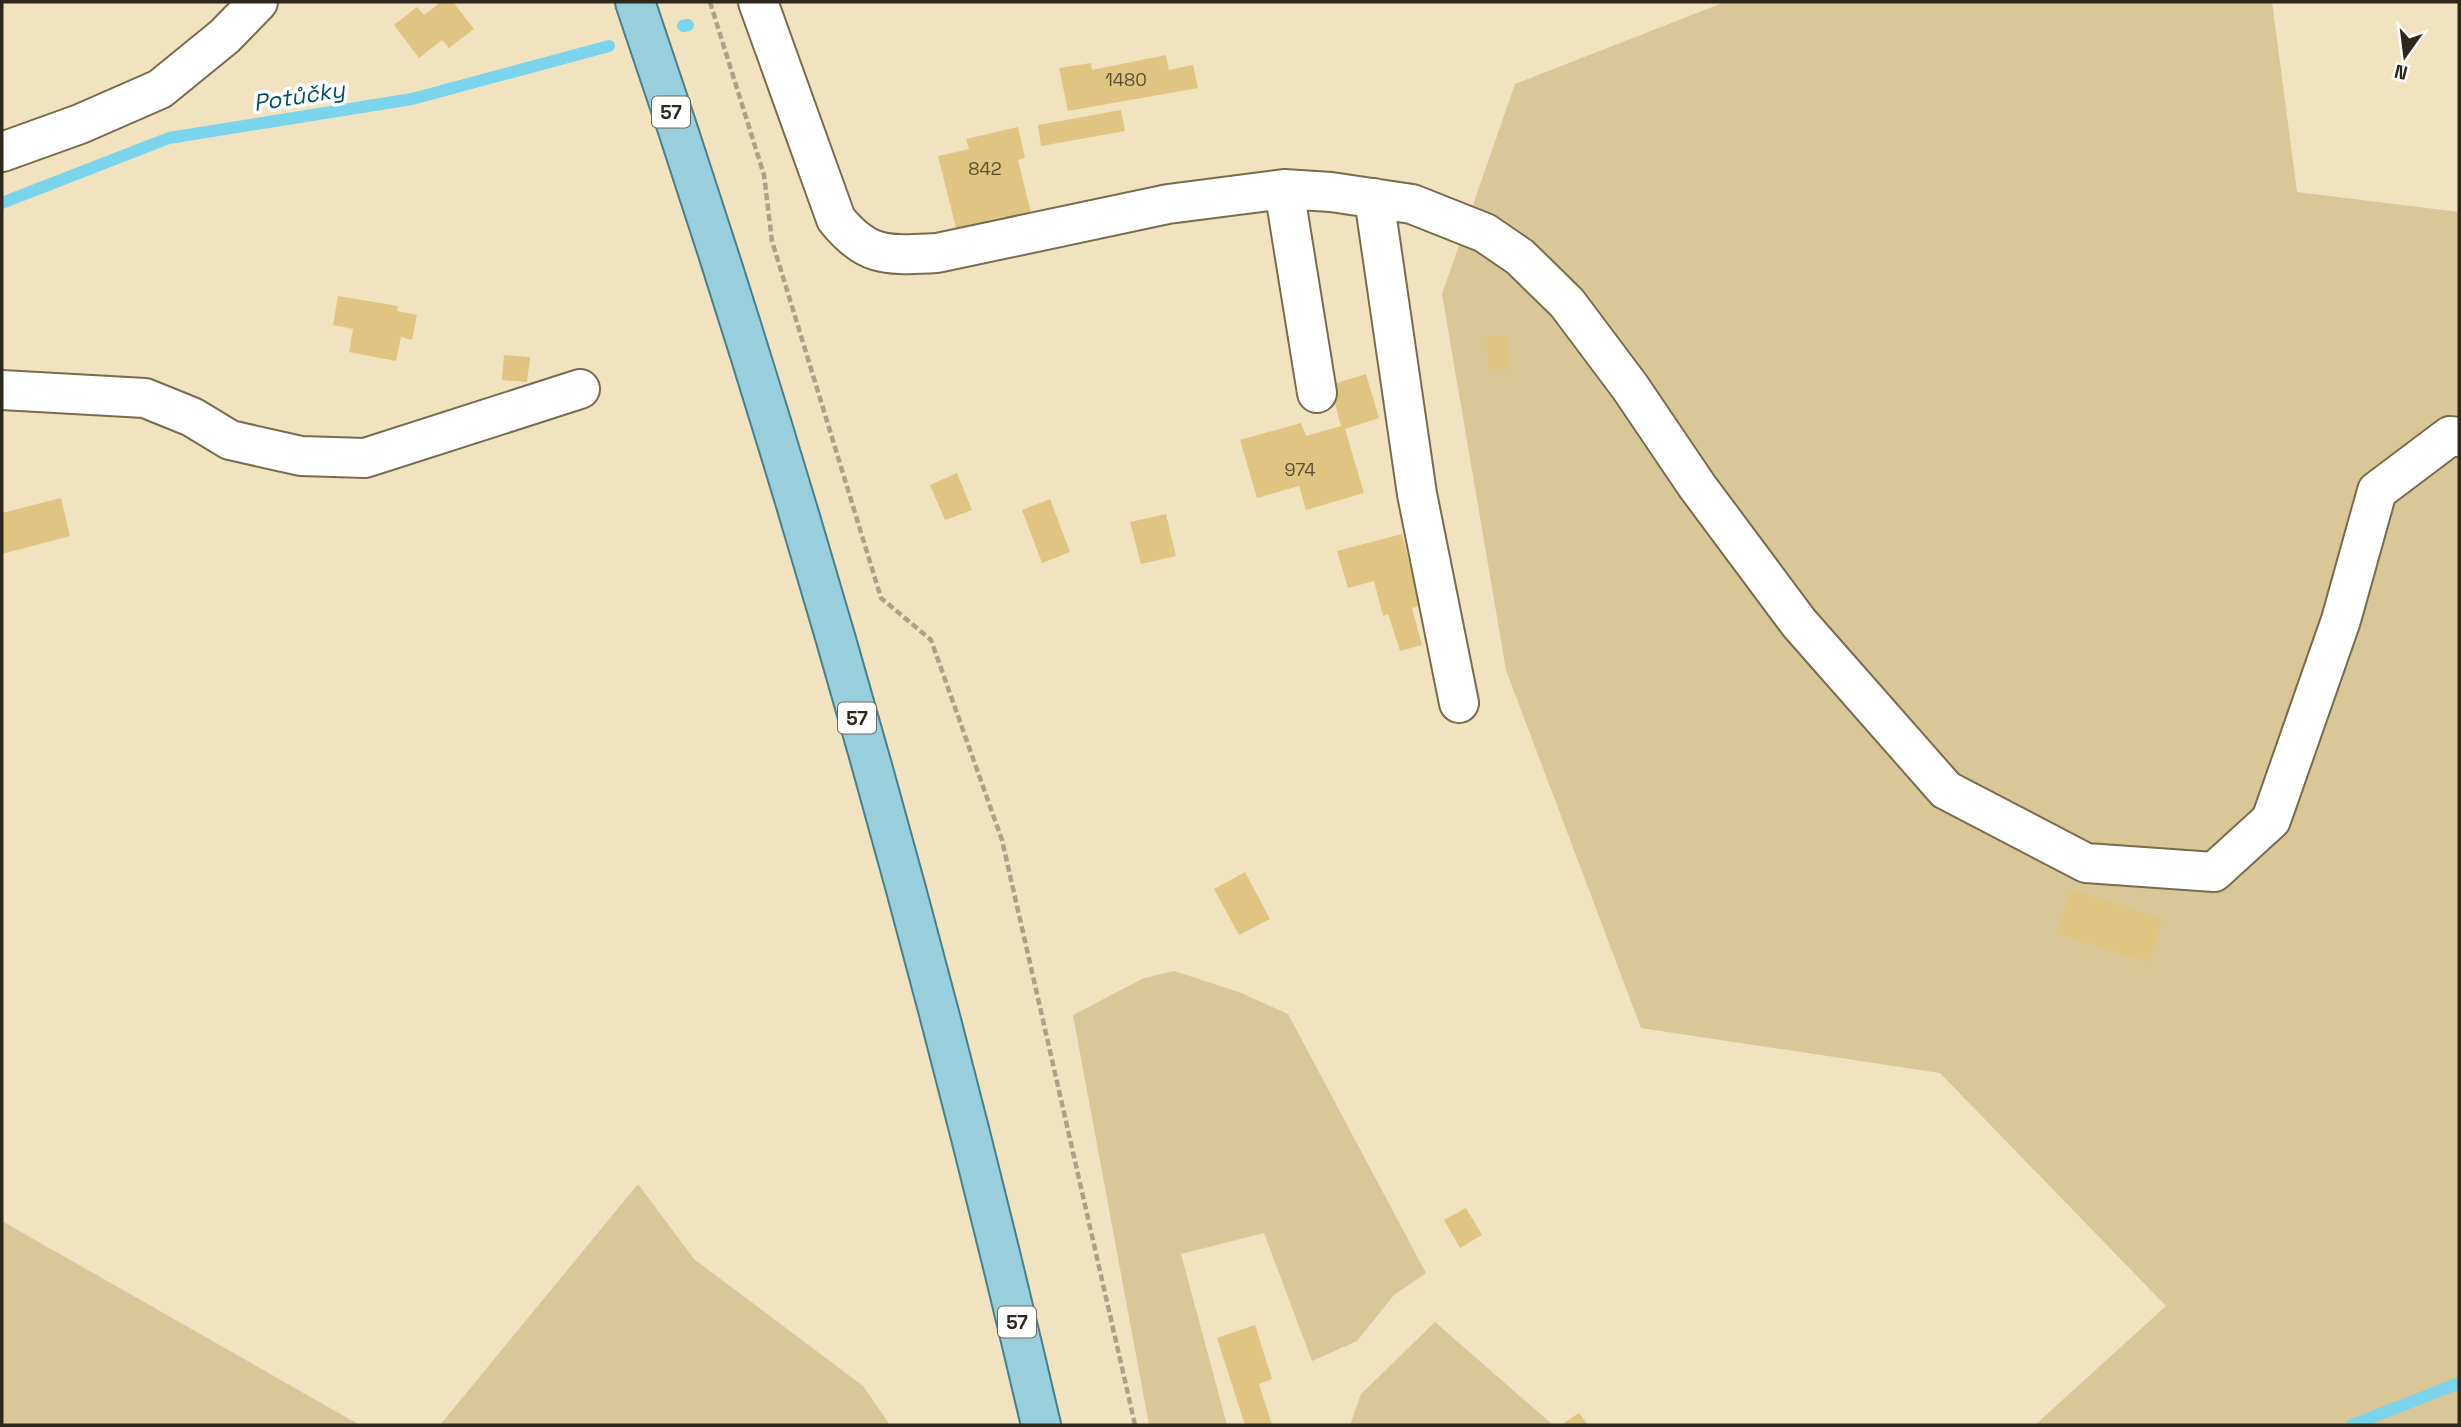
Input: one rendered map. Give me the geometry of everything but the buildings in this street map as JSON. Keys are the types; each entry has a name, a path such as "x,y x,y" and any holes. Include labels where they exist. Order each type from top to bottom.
{"main road":[{"name":"57","path":"635,2 764,399 828,613 992,1219 1041,1425"}],"street":[{"path":"2,152 80,124 160,89 225,36 258,2"},
{"path":"758,2 836,219 853,240 873,251 900,254 937,253 1168,204 1284,189 1412,204 1485,233 1520,257 1567,303 1697,486 1799,623 1946,790 2087,863 2214,872 2271,820 2341,620 2377,491 2449,436 2459,437"},
{"path":"1284,189 1317,393"},
{"path":"1374,198 1417,494 1459,703"},
{"path":"2,390 145,398 192,417 230,440 301,456 365,458 580,389"}],"path":[{"path":"710,2 764,175 772,241 881,598 931,640 1002,840 1135,1425"}],"shaded area":[{"path":"1725,2 2272,2 2297,192 2459,212 2459,1425 2035,1425 2166,1306 1940,1073 1641,1028 1506,670 1442,294 1515,84"},
{"path":"1174,971 1239,992 1288,1014 1426,1273 1394,1295 1357,1341 1312,1361 1264,1233 1181,1254 1227,1425 1149,1425 1073,1015 1144,978"},
{"path":"638,1184 694,1259 863,1386 890,1425 440,1425"},
{"path":"2,1221 351,1420 360,1425 2,1425"},
{"path":"1435,1322 1553,1425 1350,1425 1361,1394"}],"waterway":[{"name":"Potůčky","path":"683,26 688,25"},
{"name":"Potůčky","path":"2,203 169,138 412,99 609,46"},
{"path":"2352,1425 2459,1383"}]}
